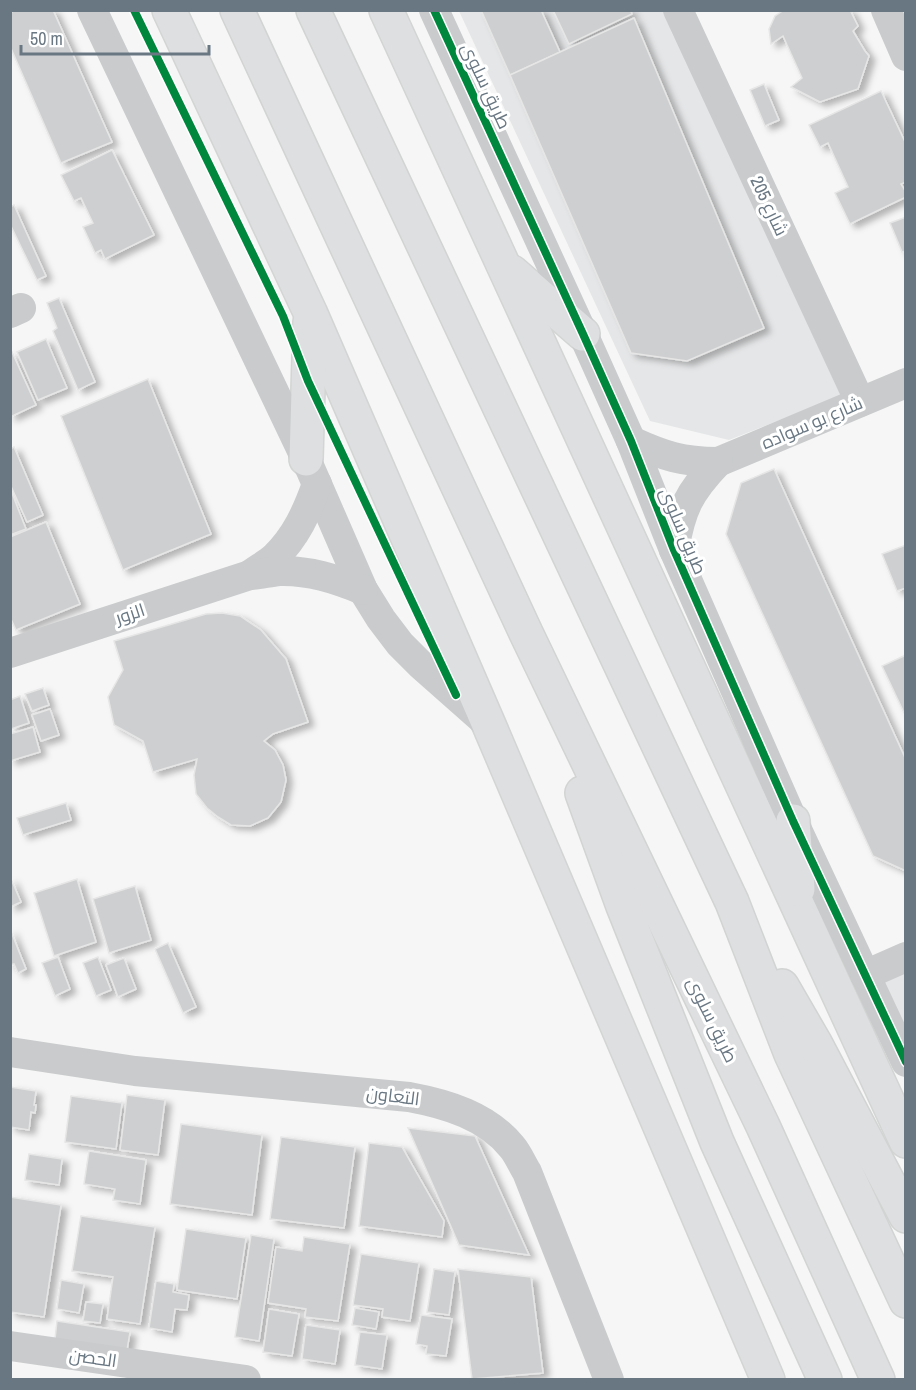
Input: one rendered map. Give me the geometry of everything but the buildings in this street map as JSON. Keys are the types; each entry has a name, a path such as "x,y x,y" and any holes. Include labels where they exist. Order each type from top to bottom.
{"main road":[{"path":"169,10 310,312 768,1380"},
{"name":"طريق سلوى","path":"237,10 525,633 758,1115 878,1380"},
{"path":"313,10 732,902 791,1054 906,1301"},
{"path":"386,10 906,1141"},
{"path":"504,266 583,334"},
{"path":"310,312 312,472"},
{"path":"525,633 622,906 722,1153 825,1380"},
{"path":"793,821 800,909"},
{"path":"732,902 815,1043 906,1216"}],"street":[{"path":"92,10 312,472 363,590 400,644 489,725"},
{"name":"طريق سلوى","path":"434,10 631,441 674,550 793,821 906,1062"},
{"name":"شارع 205","path":"678,10 860,402"},
{"path":"886,10 906,56"},
{"name":"شارع بو سواده","path":"631,441 674,458 696,462 718,462 906,383"},
{"name":"شارع بو سواده","path":"674,550 678,525 687,502 700,481 718,462"},
{"name":"الزور","path":"250,575 273,558 293,537 307,512 312,472"},
{"name":"الزور","path":"10,653 250,575 279,571 308,573 336,579 363,590"},
{"path":"865,975 906,957"},
{"name":"التعاون","path":"10,1052 135,1071 409,1097 456,1108 480,1121 498,1133 513,1148 527,1172 609,1380"},
{"name":"الحصن","path":"10,1346 246,1380"}],"shaded area":[{"path":"459,11 663,11 841,396 729,440 650,421"},
{"path":"905,965 905,1045 875,979"}],"cycle path":[{"path":"134,10 283,316 308,381 456,695"},
{"path":"434,10 631,441 674,550 793,821 906,1062"}]}
